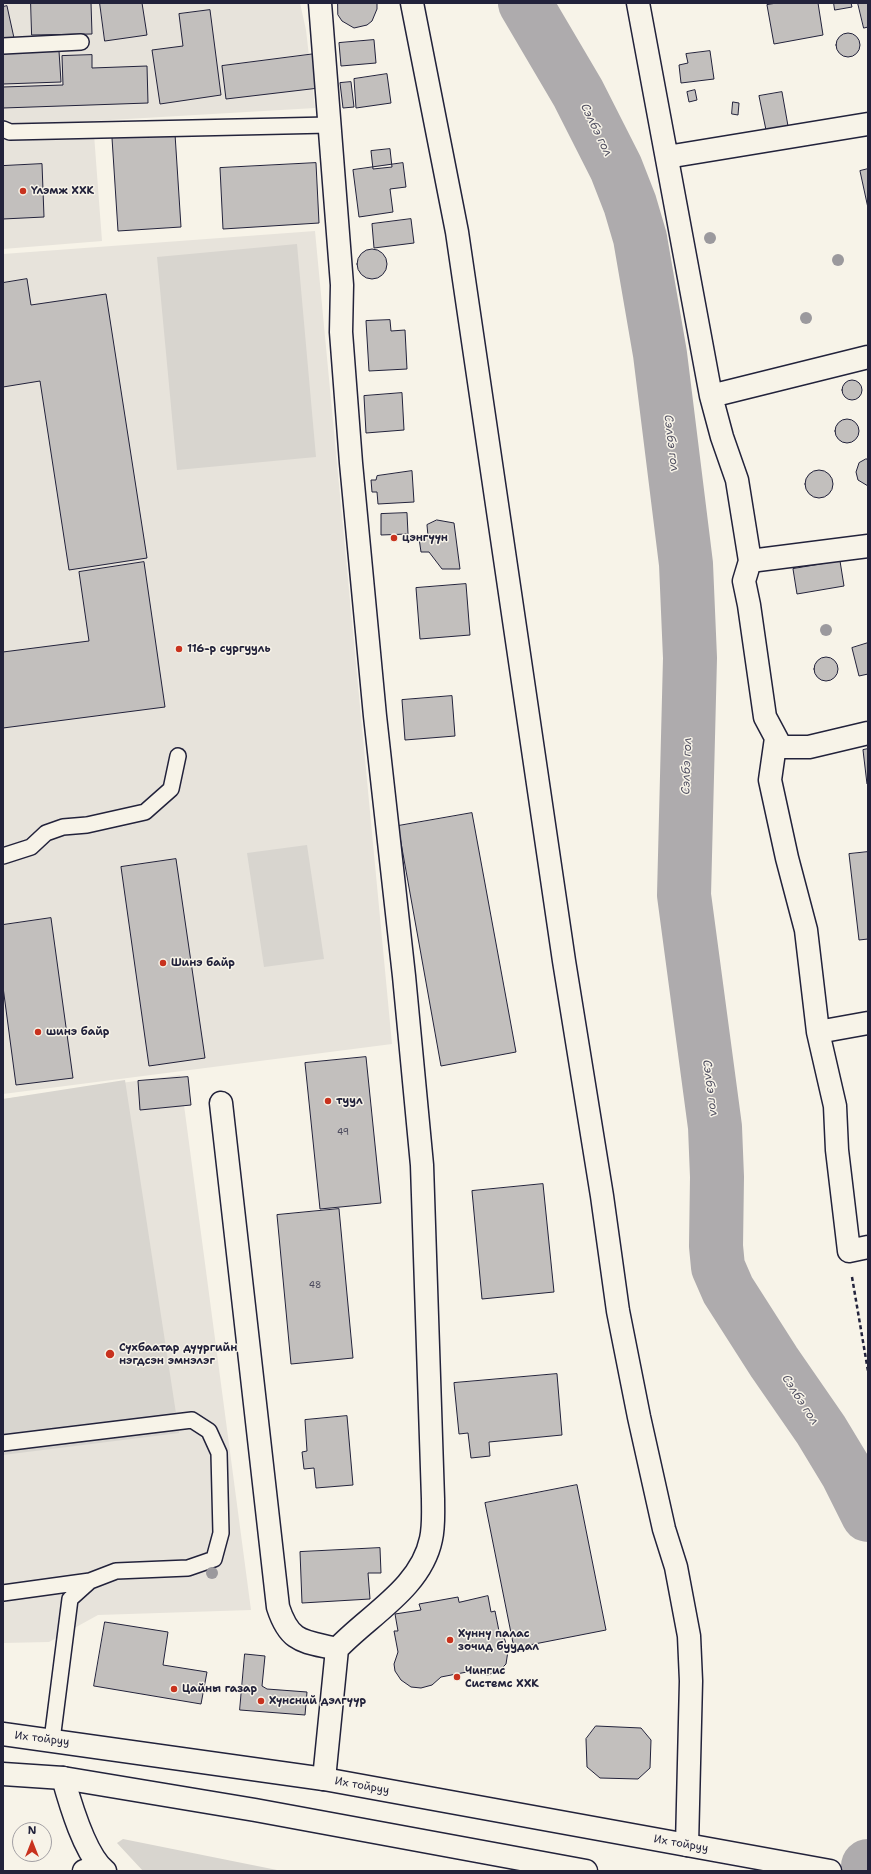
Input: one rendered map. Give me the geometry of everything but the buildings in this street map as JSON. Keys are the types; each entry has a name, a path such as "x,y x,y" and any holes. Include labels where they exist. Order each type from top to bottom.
{"street":[{"path":"320,3 342,285 342,332 351,463 422,1165 433,1499 431,1539 427,1553 419,1568 407,1585 337,1649 324,1779"},
{"path":"412,3 457,232 564,961 602,1196 618,1311 639,1417 664,1529 676,1567 689,1636 691,1681 687,1845"},
{"path":"638,3 711,396 722,437 737,480 750,561 744,581 749,605 765,717 781,747 809,747 868,733"},
{"path":"667,157 868,124"},
{"path":"711,396 868,357"},
{"path":"750,561 868,546"},
{"path":"776,738 770,780 787,858 806,930 818,1032 835,1106 837,1150 858,1249"},
{"path":"818,1032 868,1023"},
{"path":"220,1103 278,1608 283,1622 290,1633 300,1641 337,1649"},
{"name":"Их тойруу","path":"3,1734 324,1779 830,1871"},
{"path":"3,1774 63,1778 254,1810 586,1871"},
{"path":"63,1778 76,1822 95,1869"}],"lane":[{"path":"3,46 81,42"},
{"path":"3,129 10,132 330,125"},
{"path":"3,856 31,848 46,833 63,827 87,825 145,812 171,790 178,756"},
{"path":"3,1443 192,1420 209,1432 219,1453 221,1533 214,1559 188,1568 116,1571 90,1581 3,1593"},
{"path":"52,1740 70,1598 90,1581"}],"path":[{"path":"858,1249 856,1305 868,1371"}],"shaded area":[{"path":"3,3 300,3 306,30 315,108 93,121 102,241 3,249"},
{"name":"116-р сургууль","path":"315,231 392,1044 3,1094 3,254"},
{"path":"297,244 316,457 177,470 157,257"},
{"path":"307,845 324,959 264,967 247,853"},
{"name":"Сүхбаатар дүүргийн нэгдсэн эмнэлэг","path":"180,1075 251,1610 98,1615 49,1642 3,1643 3,1099"},
{"path":"125,1080 179,1433 3,1455 3,1099"},
{"path":"123,1839 282,1871 143,1871 117,1843"}],"waterway":[{"name":"Сэлбэ гол","path":"525,3 578,93 616,168 630,204 640,238 660,354 686,564 690,658 684,895 715,1127 717,1177 716,1246 718,1267 728,1290 774,1362 821,1430 847,1473 868,1515"},
{"name":"Сэлбэ гол","path":"868,1866 868,1871"}],"place":[{"name":"Үлэмж ХХК","path":"23,191"},
{"name":"цэнгүүн","path":"394,538"},
{"name":"116-р сургууль","path":"179,649"},
{"name":"Шинэ байр","path":"163,963"},
{"name":"шинэ байр","path":"38,1032"},
{"name":"туул","path":"328,1101"},
{"name":"Сүхбаатар дүүргийн нэгдсэн эмнэлэг","path":"110,1354"},
{"name":"Хүннү палас зочид буудал","path":"450,1640"},
{"name":"Чингис Системс ХХК","path":"457,1677"},
{"name":"Цайны газар","path":"174,1689"},
{"name":"Хүнсний дэлгүүр","path":"261,1701"}]}
